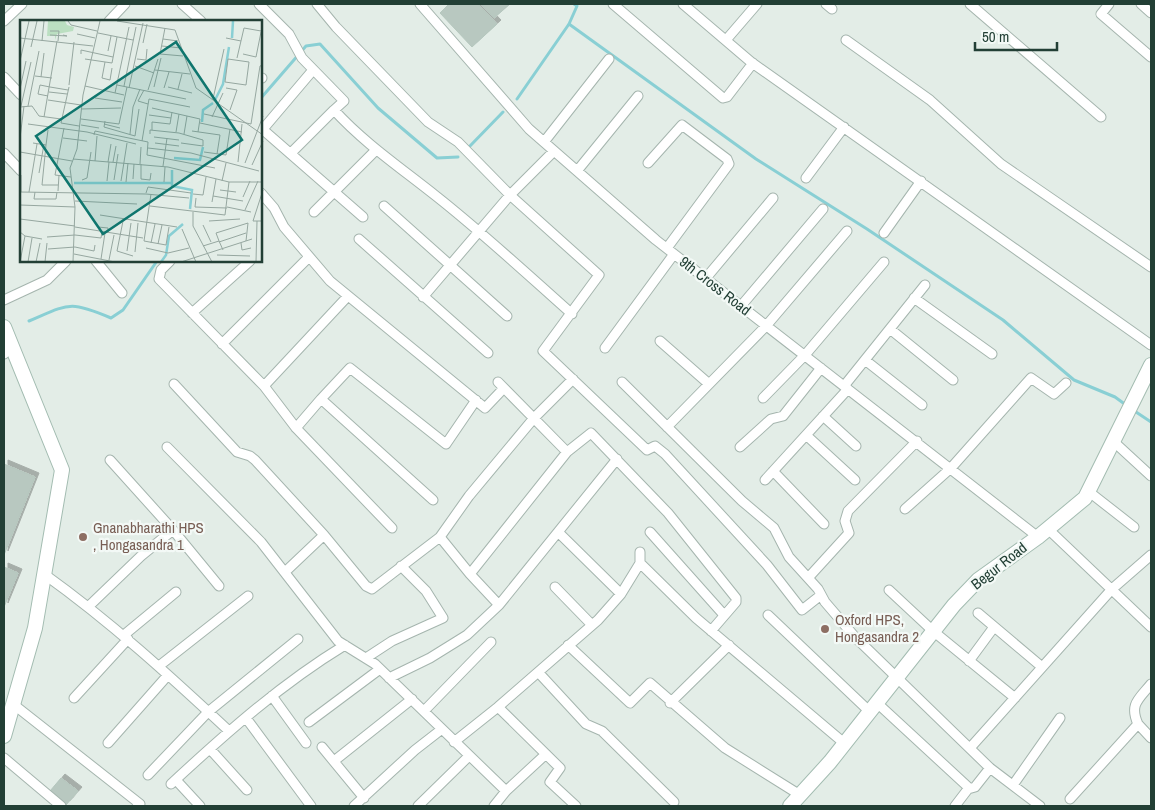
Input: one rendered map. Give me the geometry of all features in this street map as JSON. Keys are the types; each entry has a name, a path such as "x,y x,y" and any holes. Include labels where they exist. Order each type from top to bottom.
{"main road":[{"path":"4,327 8,350 62,470 35,628 4,736"},
{"name":"Begur Road","path":"790,806 844,743 933,631 978,580 1043,533 1085,498 1151,364"}],"street":[{"path":"5,16 22,4"},
{"path":"110,20 125,4"},
{"path":"182,4 196,20"},
{"path":"259,4 289,34 302,58 344,101 291,153"},
{"path":"318,4 336,27 428,122 458,142 510,196 599,275 543,351 648,450 655,446 665,454 767,565 802,610 821,595"},
{"name":"9th Cross Road","path":"420,4 529,129 577,171 671,251 766,326 952,468 1043,533 1112,590 1151,627"},
{"path":"613,4 723,98 726,98 754,63"},
{"path":"683,4 754,63 1151,345"},
{"path":"726,40 757,4"},
{"path":"970,4 1101,117"},
{"path":"1109,4 1101,14 1151,57"},
{"path":"1141,4 1151,13"},
{"path":"846,40 930,100 1001,164 1151,267"},
{"path":"544,142 609,59"},
{"path":"313,70 262,128 363,217"},
{"path":"4,77 20,94"},
{"path":"577,171 638,96"},
{"path":"334,110 376,150 478,232 572,314"},
{"path":"605,348 729,164 727,159 682,125 648,163"},
{"path":"806,178 844,128"},
{"path":"314,212 376,150"},
{"path":"423,297 510,196 554,151"},
{"path":"4,153 20,170"},
{"path":"884,232 921,181"},
{"path":"262,194 308,258 330,282 486,408 501,385 567,452"},
{"path":"706,278 773,198"},
{"path":"384,206 507,316"},
{"path":"741,306 823,209"},
{"path":"667,427 766,326 847,231"},
{"path":"359,239 488,353"},
{"path":"222,344 308,258"},
{"path":"4,300 47,280 65,262"},
{"path":"97,262 122,294"},
{"path":"169,262 161,270 158,279 264,386 296,428 392,528"},
{"path":"192,313 249,262"},
{"path":"763,398 805,355 884,262"},
{"path":"764,480 823,416 925,285"},
{"path":"264,386 348,296"},
{"path":"914,298 992,354"},
{"path":"890,329 953,380"},
{"path":"660,341 709,384"},
{"path":"865,360 922,405"},
{"path":"296,428 350,368 446,444 476,400"},
{"path":"740,447 771,419 783,416 821,368"},
{"path":"905,509 952,468 1031,378 1054,394 1066,383"},
{"path":"174,384 236,452 250,456 255,460 324,535 369,588 372,589 440,537 468,496 534,418 573,379"},
{"path":"622,382 742,501 774,528 789,557 855,637 990,768 1040,806"},
{"path":"321,399 433,500"},
{"path":"823,416 856,446"},
{"path":"470,574 567,452 591,433 668,513 733,593 736,602 711,631"},
{"path":"806,435 855,480"},
{"path":"808,578 850,533 845,521 848,510 917,441"},
{"path":"1113,441 1151,476"},
{"path":"167,447 261,542 338,640 380,669 506,791"},
{"path":"389,678 430,658 467,636 500,605 616,459"},
{"path":"110,460 173,530 219,586"},
{"path":"773,471 824,524"},
{"path":"1088,492 1134,527"},
{"path":"89,606 141,556 173,530"},
{"path":"558,532 621,594"},
{"path":"650,532 724,615"},
{"path":"285,572 324,535"},
{"path":"440,537 470,574 500,605"},
{"path":"454,742 498,707 568,644 592,626 621,594 640,563 640,552"},
{"path":"970,748 1112,590 1151,555"},
{"path":"640,563 711,631 844,743"},
{"path":"366,658 392,641 443,618 426,591 401,566"},
{"path":"44,574 89,606 126,637 230,731"},
{"path":"556,587 592,626"},
{"path":"889,590 933,631 1015,698"},
{"path":"74,698 126,637 176,592"},
{"path":"159,666 248,596"},
{"path":"978,613 1042,667"},
{"path":"768,615 968,789"},
{"path":"969,661 994,627"},
{"path":"148,775 208,712 298,639"},
{"path":"424,711 491,642"},
{"path":"568,644 630,703 650,683 725,748 800,795"},
{"path":"200,806 174,782 272,696 312,665 345,645"},
{"path":"670,702 729,645"},
{"path":"309,722 380,669"},
{"path":"538,672 586,724 602,731 674,802"},
{"path":"108,743 168,676"},
{"path":"1150,733 1138,724 1133,713 1135,704 1151,684"},
{"path":"272,696 306,743"},
{"path":"334,761 412,699"},
{"path":"13,704 140,804 137,806"},
{"path":"498,707 560,769 550,782 576,806"},
{"path":"246,718 311,806"},
{"path":"1013,785 1060,718"},
{"path":"1070,799 1138,724"},
{"path":"354,806 415,750 442,729"},
{"path":"322,747 364,798"},
{"path":"210,749 248,790"},
{"path":"494,806 506,791 546,754"},
{"path":"418,806 469,756"},
{"path":"4,758 61,806"},
{"path":"955,806 968,789 975,787 990,768"}],"building":[{"path":"449,4 478,4 497,24 472,47 440,13"},
{"path":"481,4 510,4 494,18"},
{"path":"4,464 35,477 4,555"},
{"path":"4,567 18,573 4,607"},
{"path":"61,778 78,791 66,805 50,791"}],"waterway":[{"path":"517,99 569,24 577,6 574,4"},
{"path":"569,24 756,159 867,229 1003,320 1074,380 1115,397 1126,405"},
{"path":"262,97 306,46 320,44 378,108 437,158 458,157"},
{"path":"470,146 503,112"},
{"path":"29,321 69,306 86,308 111,318 123,310 156,262"},
{"path":"1133,410 1151,422"}],"place":[{"name":"Gnanabharathi HPS , Hongasandra 1","path":"83,537"},
{"name":"Oxford HPS, Hongasandra 2","path":"825,629"}]}
